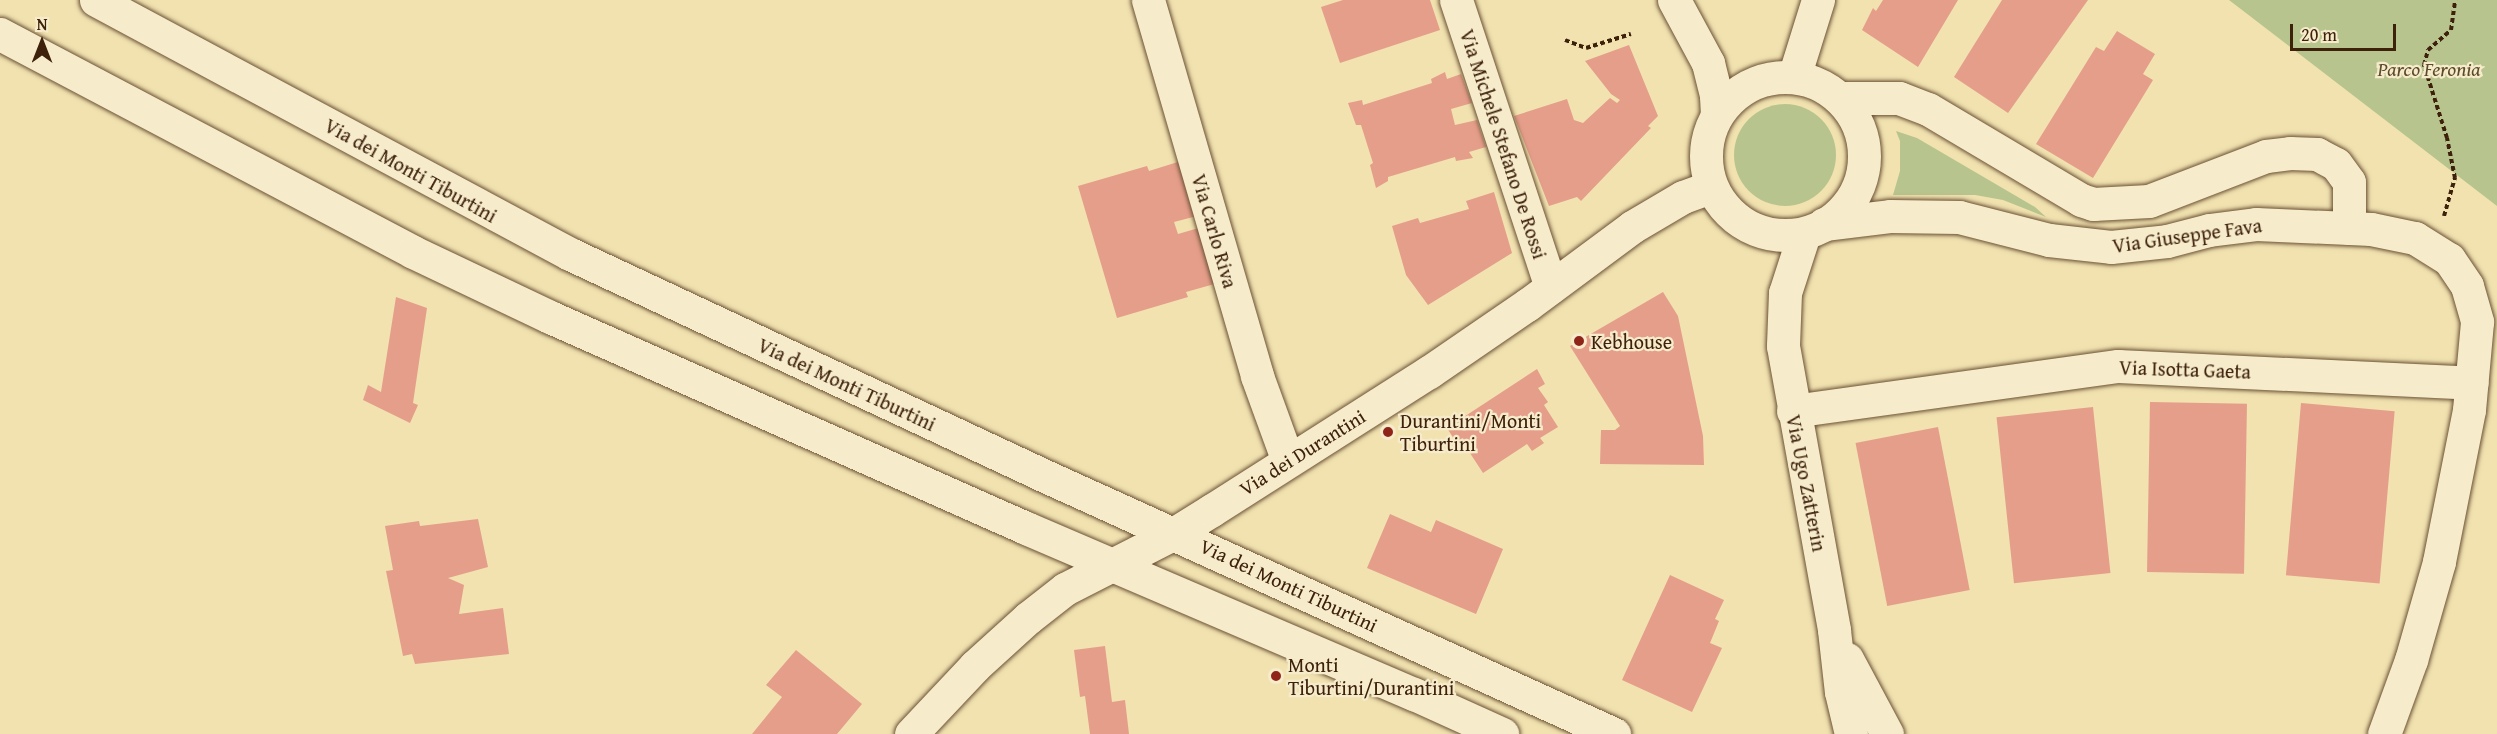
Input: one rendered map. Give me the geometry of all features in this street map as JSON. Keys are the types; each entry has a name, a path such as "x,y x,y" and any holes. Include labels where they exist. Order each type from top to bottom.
{"street":[{"name":"Via dei Monti Tiburtini","path":"96,0 570,254 1045,476 1614,734"},
{"name":"Via Carlo Riva","path":"1148,0 1257,376 1288,461"},
{"name":"Via Michele Stefano De Rossi","path":"1456,0 1551,288"},
{"path":"1674,0 1708,63 1715,87 1717,114"},
{"path":"1794,77 1818,0"},
{"path":"0,34 413,252 495,292 1502,734"},
{"path":"1794,77 1819,83 1842,98 1861,126 1864,163 1855,192 1843,208 1814,229 1771,234 1745,226 1723,210 1708,188 1707,139 1717,114 1745,88 1767,79 1794,77"},
{"path":"1842,98 1871,96 1899,98 1928,109 2081,200 2094,204 2150,201 2266,156 2317,154 2336,164 2349,182 2349,228"},
{"name":"Via dei Durantini","path":"911,734 975,666 1028,618 1065,589 1175,533 1429,372 1551,288 1632,227 1683,197 1708,188"},
{"name":"Via Giuseppe Fava","path":"1814,229 1890,216 1959,217 2049,240 2111,247 2167,242 2209,230 2256,224 2349,228 2405,234 2436,249 2457,269 2474,306 2477,339 2464,443 2439,562 2411,660 2384,734"},
{"name":"Via Ugo Zatterin","path":"1814,229 1785,293 1784,354 1792,411 1834,630 1841,692 1851,734"},
{"name":"Via Isotta Gaeta","path":"1792,411 2118,366 2472,383"},
{"path":"1834,630 1853,673 1887,734"}],"path":[{"path":"2436,249 2455,178 2447,138 2424,65 2428,50 2451,30 2456,0"},
{"path":"1565,40 1586,48 1631,34"}],"green space":[{"name":"Parco Feronia","path":"2229,0 2497,0 2497,206"},
{"path":"1785,104 1814,112 1828,126 1836,155 1828,184 1814,198 1785,206 1756,198 1742,184 1734,155 1742,126 1756,112"},
{"path":"1896,131 1917,138 2035,207 2046,217 2003,200 1975,195 1893,195 1900,171 1900,141"}],"building":[{"path":"1343,0 1430,0 1440,30 1340,63 1321,7"},
{"path":"1883,0 1958,0 1918,67 1862,30 1873,8 1876,11"},
{"path":"2002,0 2088,0 2008,113 1954,77"},
{"path":"2117,31 2155,54 2143,74 2153,80 2093,178 2036,144 2096,47 2104,51"},
{"path":"1629,45 1658,116 1648,126 1651,128 1581,201 1577,197 1549,206 1514,116 1567,99 1574,120 1583,123 1610,98 1617,103 1620,100 1611,94 1585,61"},
{"path":"1445,72 1447,79 1461,74 1472,103 1451,109 1455,125 1477,120 1486,147 1469,152 1473,158 1456,161 1455,157 1388,177 1388,181 1376,188 1370,165 1373,163 1361,125 1356,125 1348,103 1362,100 1363,105 1432,83 1431,79"},
{"path":"1181,161 1197,216 1174,222 1178,234 1202,227 1218,283 1186,292 1188,297 1117,318 1078,186 1147,166 1149,171"},
{"path":"1494,192 1512,253 1428,305 1406,275 1392,226 1418,218 1420,223 1469,209 1466,201"},
{"path":"1663,292 1678,316 1703,436 1704,465 1600,464 1601,430 1615,430 1620,426 1570,346"},
{"path":"396,297 427,308 413,403 418,405 410,423 363,400 368,385 381,392"},
{"path":"1537,369 1545,384 1538,388 1548,402 1544,405 1558,427 1540,438 1544,443 1532,451 1527,444 1483,473 1468,450 1463,453 1447,428"},
{"path":"2150,402 2247,404 2244,574 2147,572"},
{"path":"2301,403 2395,411 2380,584 2286,575"},
{"path":"2093,407 2110,573 2014,583 1997,417"},
{"path":"1938,427 1970,590 1887,606 1856,443"},
{"path":"1390,514 1431,532 1436,520 1503,549 1476,614 1367,568"},
{"path":"478,519 488,567 448,578 464,585 459,614 503,608 509,654 415,664 412,654 403,656 386,571 393,570 385,526 419,521 420,526"},
{"path":"1670,575 1724,600 1715,619 1719,621 1710,643 1722,648 1692,712 1622,680"},
{"path":"1105,646 1112,702 1125,700 1129,734 1090,734 1085,696 1080,697 1074,650"},
{"path":"796,650 862,704 837,734 752,734 782,697 766,685"}],"place":[{"name":"Kebhouse","path":"1579,341"},
{"name":"Durantini/Monti Tiburtini","path":"1388,432"},
{"name":"Monti Tiburtini/Durantini","path":"1276,676"}]}
